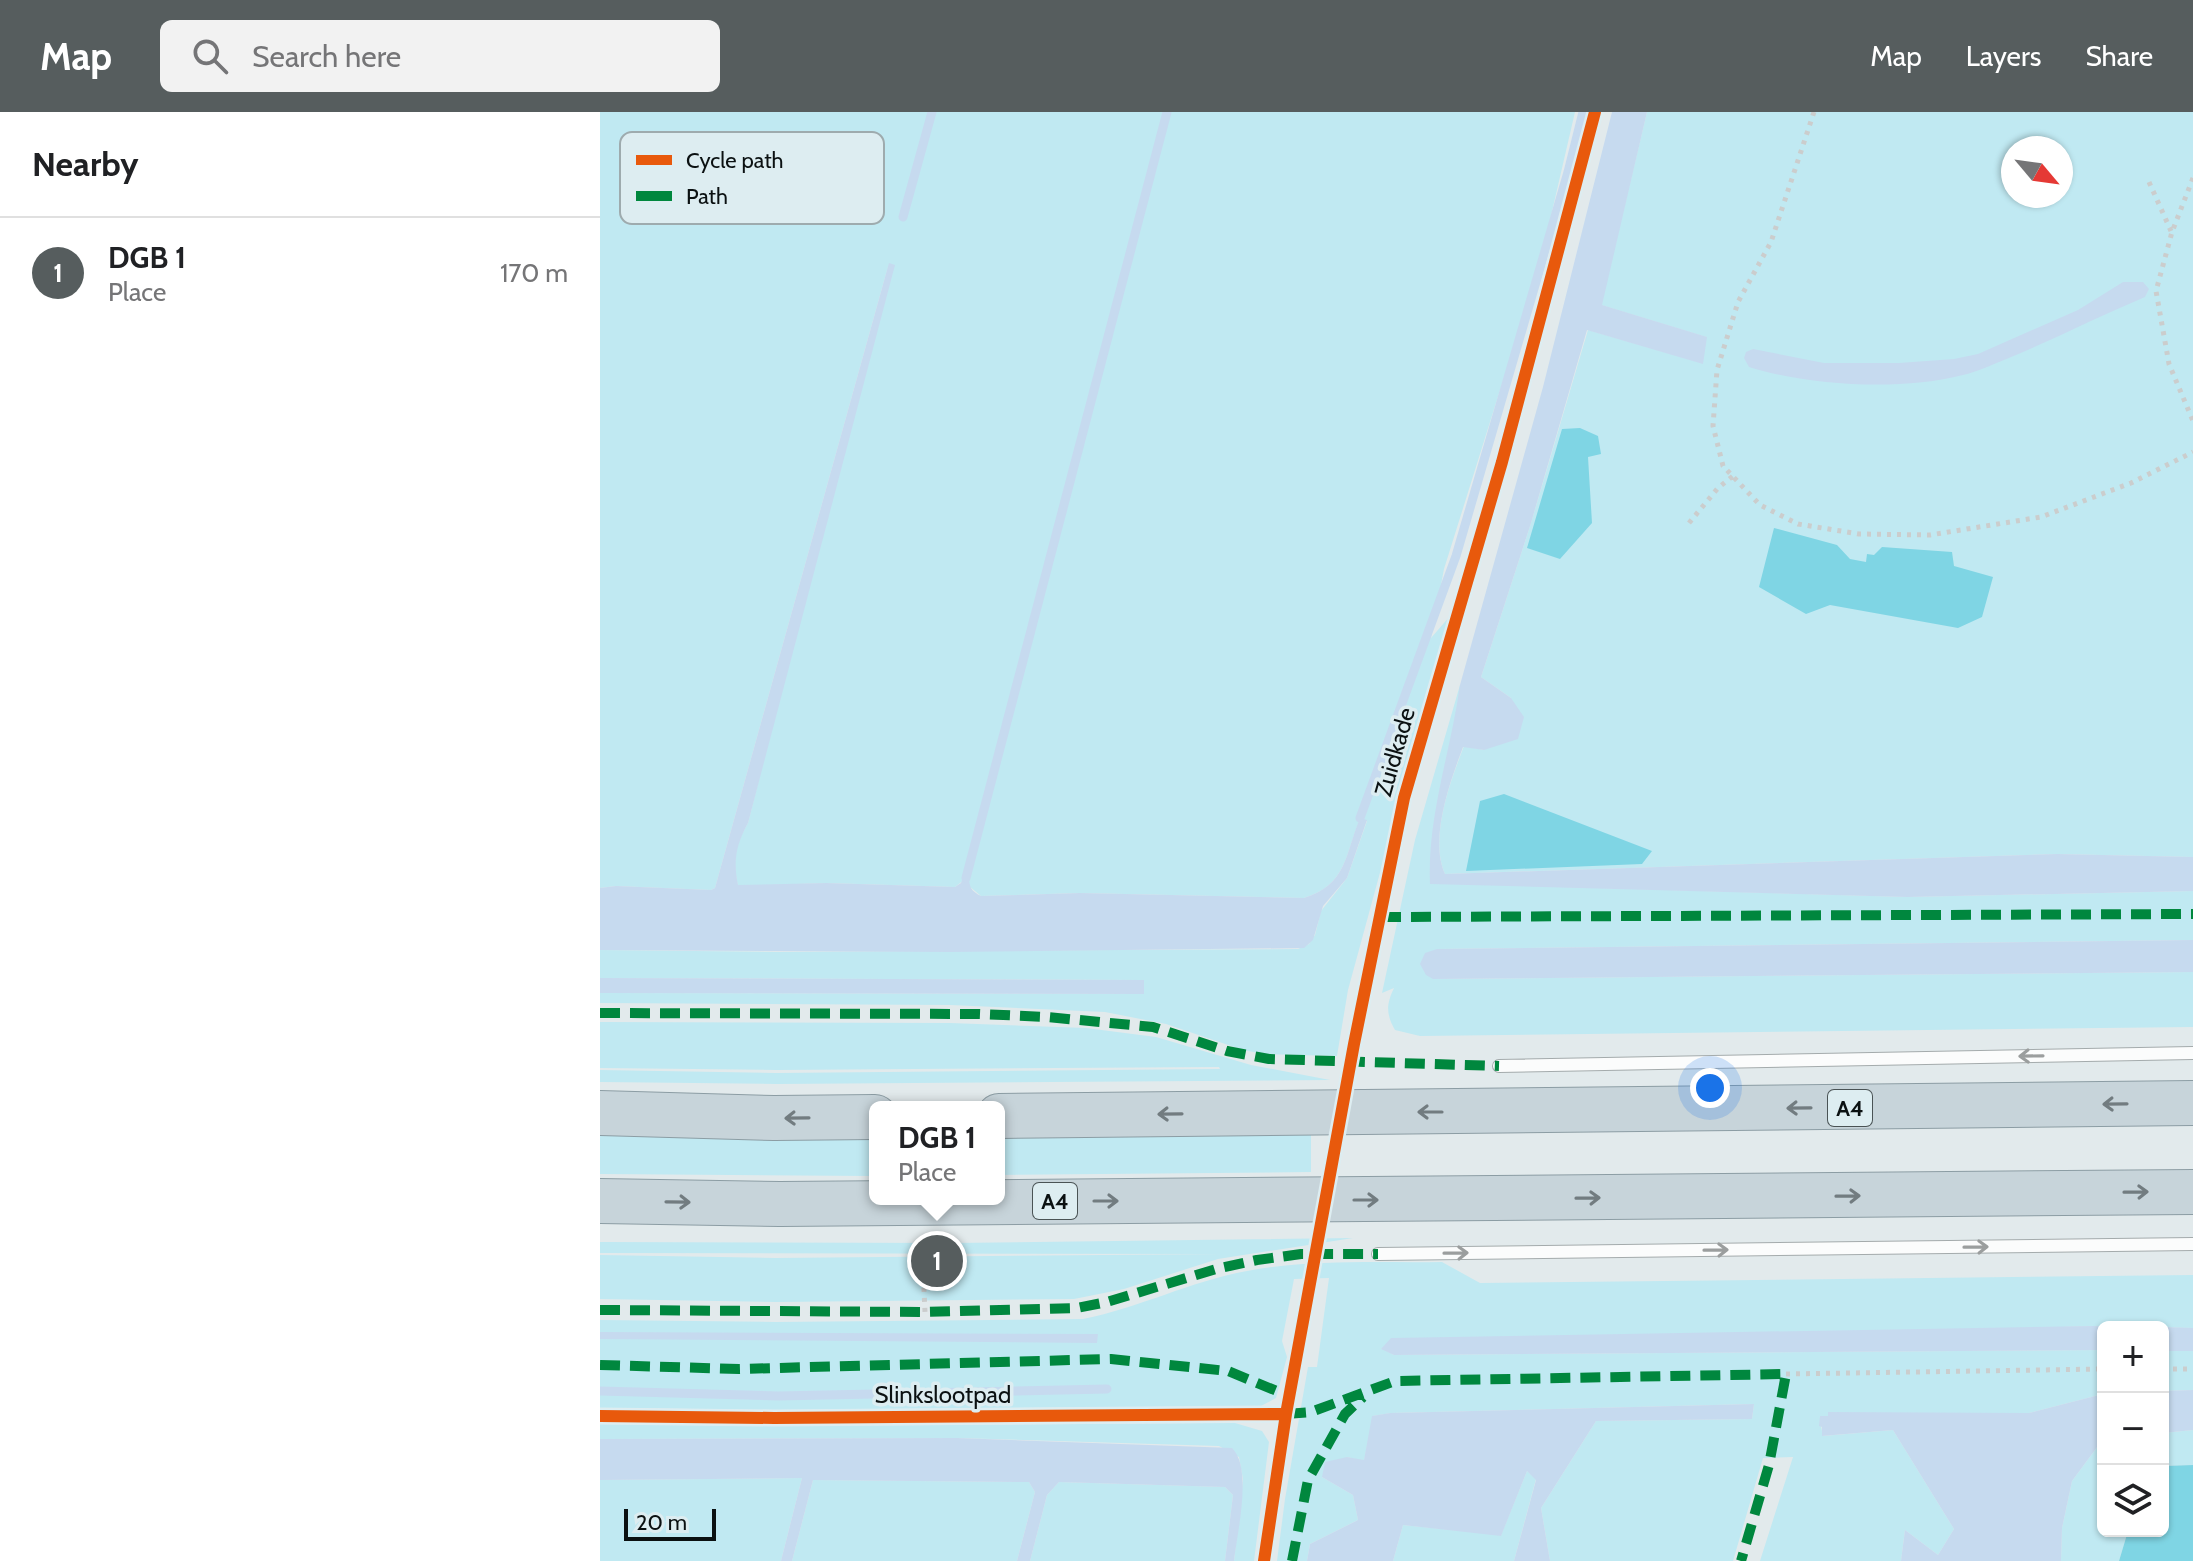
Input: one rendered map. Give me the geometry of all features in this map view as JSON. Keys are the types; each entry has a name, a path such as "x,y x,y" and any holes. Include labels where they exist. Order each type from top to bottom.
{"highway":[{"name":"A4","path":"1005,1116 2193,1103"},
{"path":"600,1113 869,1117"},
{"name":"A4","path":"1005,1202 2193,1192"},
{"name":"A4","path":"600,1201 869,1203"}],"lane":[{"path":"1499,1066 2193,1053"},
{"path":"1378,1254 2193,1244"}],"path":[{"path":"1814,112 1771,242 1738,302 1717,370 1713,426 1723,466 1760,505 1798,524 1859,534 1930,535 2041,517 2131,483 2193,452"},
{"path":"2193,178 2172,232 2156,291 2169,364 2193,421"},
{"path":"2149,182 2172,232"},
{"path":"1689,523 1718,488 1733,476"},
{"path":"923,1268 925,1312"},
{"path":"1786,1374 2097,1369"},
{"path":"2169,1369 2193,1369"}],"shaded area":[{"path":"600,112 1575,112 1541,259 1444,569 1431,638 1450,616 1348,990 1337,1056 1264,1054 1166,1024 1105,1012 950,1005 600,1003 600,993 1144,994 1143,980 600,978 600,950 1298,949 1309,944 1315,935 1321,911 1347,878 1367,821 1360,819 1337,877 1318,892 1304,898 1080,893 981,896 969,886 969,876 955,887 826,883 738,886 735,860 738,846 748,823 889,263 715,888 600,888"},
{"path":"1612,112 1647,112 1602,305 1707,337 1703,364 1587,330 1531,523 1481,677 1511,698 1524,717 1518,739 1484,750 1463,747 1447,793 1440,828 1439,844 1445,874 2057,854 2193,857 2193,891 1907,897 1430,884 1432,834 1460,685 1543,387"},
{"path":"1647,112 2193,112 2193,857 2057,854 1445,874 1439,844 1440,827 1464,746 1484,750 1511,698 1481,677 1531,523 1588,330 1702,363 1706,337 1601,305"},
{"path":"889,263 895,265 748,823 738,846 738,885 826,883 955,887 964,875 969,876 971,888 981,896 1080,893 1304,898 1329,885 1337,876 1360,818 1367,820 1347,878 1323,906 1313,940 1304,948 950,952 600,950 600,888 715,888"},
{"path":"2123,282 2143,282 2149,289 2145,297 2022,353 1973,372 1939,380 1884,385 1799,379 1749,367 1744,358 1746,352 1753,349 1824,363 1954,359 1978,354 2078,310"},
{"path":"1580,428 1598,436 1601,454 1588,457 1592,523 1560,559 1527,548 1562,429"},
{"path":"1774,528 1837,545 1850,559 1866,562 1867,554 1874,555 1882,547 1952,552 1954,566 1993,577 1982,617 1958,628 1830,605 1806,614 1759,587"},
{"path":"1460,685 1495,710 1454,729 1430,883 1907,897 2193,891 2193,940 1437,949 1433,979 2193,972 2193,1027 1420,1036 1395,1030 1388,1009 1394,988 1382,993 1415,840"},
{"path":"1504,794 1652,851 1642,864 1466,871 1480,801"},
{"path":"2193,940 2193,972 1433,979 1426,975 1420,964 1425,953 1437,949"},
{"path":"600,978 1144,980 1144,994 600,993"},
{"path":"600,1022 950,1023 1086,1028 1156,1037 1251,1065 1330,1080 776,1084 600,1082 600,1070 776,1073 1220,1069 600,1068"},
{"path":"1311,1132 1311,1172 1005,1175 1005,1136"},
{"path":"600,1135 869,1137 869,1176 600,1174"},
{"path":"1353,1238 1218,1259 1124,1289 1074,1299 776,1302 600,1299 600,1255 775,1258 1222,1254 600,1253 600,1242 952,1243"},
{"path":"1442,1262 1480,1283 2193,1275 2193,1328 2169,1328 2169,1321 2097,1321 2097,1326 1381,1348 1394,1355 2097,1350 2097,1396 2029,1413 1828,1413 1829,1416 1820,1421 1823,1436 1893,1430 1954,1529 1938,1555 1905,1530 1901,1561 1760,1561 1793,1457 1763,1458 1733,1561 1550,1561 1541,1508 1596,1421 1752,1419 1754,1404 1391,1413 1373,1416 1364,1461 1347,1457 1322,1477 1353,1495 1358,1520 1310,1544 1307,1561 1277,1561 1308,1367 1317,1367 1329,1278 1294,1279 1282,1341 1287,1357 1276,1398 1261,1406 775,1410 600,1408 600,1320 1083,1319 1226,1275 1320,1263"},
{"path":"2097,1326 2097,1350 1394,1355 1381,1349 1391,1338"},
{"path":"2169,1327 2193,1328 2193,1351 2169,1351"},
{"path":"600,1332 1098,1334 1097,1343 600,1339"},
{"path":"2169,1351 2193,1351 2193,1390 2169,1391"},
{"path":"2193,1390 2193,1430 2169,1432 2169,1391"},
{"path":"2097,1396 2097,1447 2072,1481 2062,1528 2061,1561 1901,1561 1905,1530 1938,1555 1954,1529 1893,1430 1822,1436 1822,1427 1819,1426 1820,1416 1828,1416 1828,1412 2029,1413"},
{"path":"1754,1404 1752,1419 1596,1421 1541,1508 1550,1561 1514,1561 1536,1480 1527,1471 1501,1536 1403,1525 1393,1561 1307,1561 1310,1544 1358,1520 1353,1495 1322,1477 1325,1462 1347,1457 1364,1460 1372,1416 1390,1413"},
{"path":"1235,1423 1262,1431 1269,1442 1254,1561 1234,1561 1243,1479 1239,1457 1219,1446 957,1438 600,1439 600,1424"},
{"path":"2193,1430 2193,1465 2169,1466 2169,1432"},
{"path":"957,1438 1232,1448 1242,1470 1243,1485 1234,1561 1225,1561 1233,1495 1225,1487 1059,1482 1047,1495 1030,1561 1017,1561 1035,1492 1029,1482 813,1480 792,1561 781,1561 802,1478 600,1480 600,1439"},
{"path":"2097,1447 2097,1537 2126,1537 2119,1561 2061,1561 2062,1528 2072,1481"},
{"path":"2193,1465 2193,1561 2119,1561 2126,1537 2169,1537 2169,1466"},
{"path":"1527,1471 1536,1479 1514,1561 1393,1561 1403,1525 1501,1535"},
{"path":"802,1478 781,1561 600,1561 600,1480"},
{"path":"813,1480 1029,1482 1035,1492 1017,1561 792,1561"},
{"path":"1059,1482 1225,1487 1233,1495 1225,1561 1030,1561 1047,1495"}],"building":[{"path":"924,1256 950,1256 950,1266 924,1266"}],"waterway":[{"path":"903,217 932,112"},
{"path":"966,878 1167,112"},
{"path":"1360,818 1456,556 1583,112"},
{"path":"600,1391 778,1396 1107,1389"}],"marked path":[{"path":"1381,917 2193,914"},
{"path":"600,1013 1047,1017 1153,1027 1227,1051 1269,1059 1499,1066"},
{"path":"600,1310 925,1312 1077,1308 1257,1260 1301,1254 1378,1254"},
{"path":"600,1365 739,1369 1111,1359 1228,1371 1289,1396"},
{"path":"1286,1414 1311,1412 1395,1381 1786,1374 1769,1465 1741,1561"},
{"path":"1292,1561 1308,1480 1345,1414 1363,1397"}],"cycle path":[{"name":"Zuidkade","path":"1264,1561 1286,1414 1354,1044 1404,798 1502,462 1595,112"},
{"name":"Slinkslootpad","path":"600,1416 774,1418 1286,1414"}],"place":[{"name":"DGB 1","path":"937,1261"}]}
